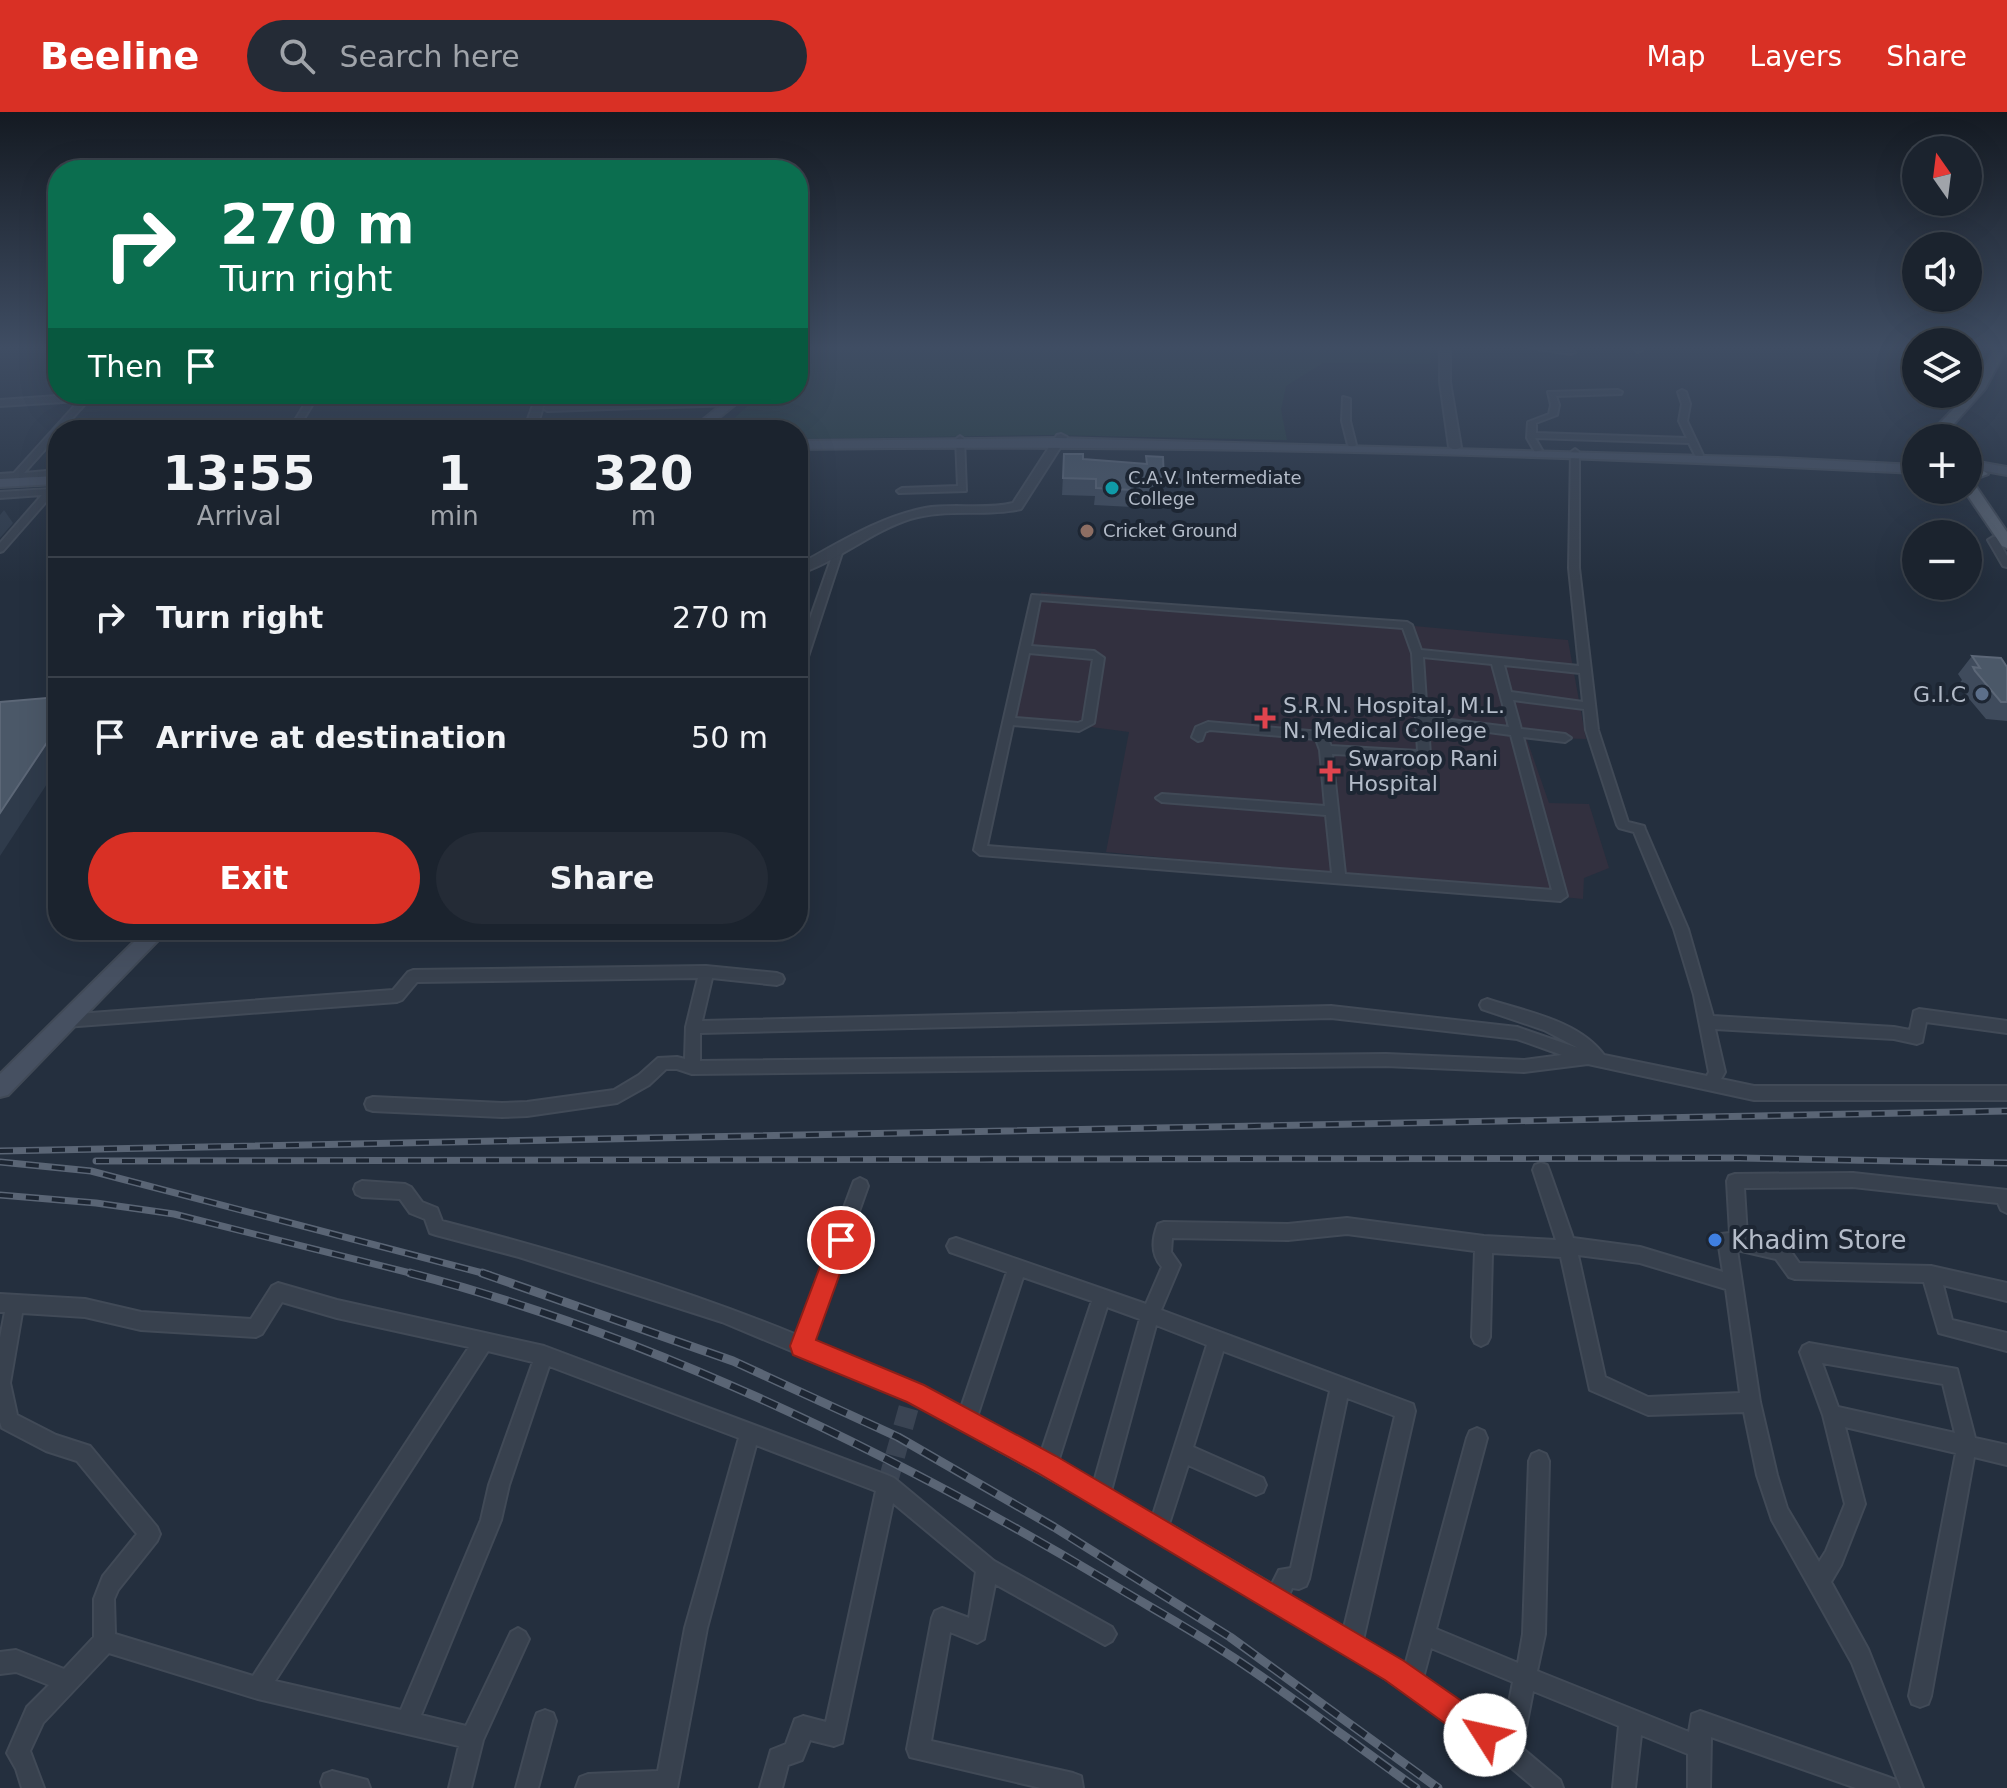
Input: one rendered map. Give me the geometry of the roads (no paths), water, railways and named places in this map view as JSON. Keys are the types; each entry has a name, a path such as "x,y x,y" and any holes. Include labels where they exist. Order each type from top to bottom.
{"main road":[{"path":"1059,440 1902,466"},
{"path":"808,443 1059,440 1455,447 1902,465"},
{"path":"1982,473 2007,471"},
{"path":"1982,475 2007,477"},
{"path":"4,486 48,487"},
{"path":"1982,493 2006,540"},
{"path":"0,1069 138,940"},
{"path":"0,1088 140,940"}],"street":[{"path":"1347,426 1352,445"},
{"path":"1452,426 1455,447"},
{"path":"1532,426 1531,435 1538,450"},
{"path":"1686,426 1699,455"},
{"path":"1531,435 1693,441"},
{"path":"4,486 48,439"},
{"path":"808,564 894,522 923,512 978,513 1017,506 1059,440"},
{"path":"902,491 963,489 960,441"},
{"path":"1575,454 1574,568 1592,730 1623,825 1639,829 1681,929 1707,1022 1717,1072 1711,1083"},
{"path":"4,486 48,475"},
{"path":"0,549 48,496"},
{"path":"2006,540 1993,540 2007,564"},
{"path":"808,639 838,550"},
{"path":"1326,750 1424,755 1417,653 1407,625 1036,597 980,850 1560,896 1497,661"},
{"path":"1009,721 1079,727 1088,723 1099,658 1094,654 1025,649"},
{"path":"1417,653 1585,670"},
{"path":"1506,695 1589,706"},
{"path":"1422,720 1565,738"},
{"path":"1198,737 1200,730 1208,726 1321,736 1326,750 1339,879"},
{"path":"1162,798 1332,811"},
{"path":"65,1021 397,996 413,976 706,972 777,979"},
{"path":"692,1068 693,1027 706,972"},
{"path":"1487,1005 1580,1039 1594,1050 1594,1059"},
{"path":"693,1027 1331,1012 1517,1033 1594,1059 1754,1093 2007,1093"},
{"path":"1707,1022 1894,1033 1917,1038 1919,1015 2007,1027"},
{"path":"373,1104 527,1109 617,1096 644,1080 663,1063 692,1068 1372,1060 1524,1066 1594,1059"},
{"path":"1541,1170 1567,1247 1597,1383 1648,1406 1751,1402"},
{"path":"1739,1243 1735,1181 1853,1180 2004,1196 2007,1205"},
{"path":"802,1346 860,1186"},
{"path":"362,1189 405,1192 416,1208 431,1213 436,1227 519,1249 722,1313 913,1392 1100,1495 1351,1644 1510,1752 1552,1788"},
{"path":"1100,1495 1150,1315 1171,1265 1162,1255 1164,1230 1288,1232 1347,1226 1484,1244 1567,1247 1640,1255 1732,1283"},
{"path":"1912,1788 1860,1657 1779,1513 1751,1402 1727,1240 1781,1252 1795,1271 1931,1274 2007,1292"},
{"path":"1481,1337 1484,1244"},
{"path":"956,1246 1102,1296 1406,1411 1351,1644"},
{"path":"966,1421 1017,1269"},
{"path":"1931,1274 1945,1327 2007,1342"},
{"path":"33,1788 25,1763 18,1753 35,1715 105,1641 104,1599 107,1591 150,1534 83,1453 39,1438 9,1421 1,1383 8,1303 85,1308 141,1321 256,1328 278,1292 337,1309 544,1355 887,1485 987,1568 1105,1634"},
{"path":"1047,1465 1102,1296"},
{"path":"258,1688 484,1341"},
{"path":"1158,1529 1217,1342"},
{"path":"1819,1581 1834,1558 1855,1504 1832,1415 1809,1352 1950,1376 1967,1445 1920,1696"},
{"path":"407,1723 491,1520 499,1485 544,1355"},
{"path":"1276,1599 1286,1577 1299,1579 1340,1387"},
{"path":"1832,1415 2007,1455"},
{"path":"587,1788 588,1785 666,1785 696,1628 750,1434"},
{"path":"1411,1683 1477,1438"},
{"path":"1182,1452 1256,1485"},
{"path":"1510,1752 1534,1634 1539,1461"},
{"path":"771,1788 779,1758 794,1752 803,1727 834,1735 887,1485"},
{"path":"987,1568 977,1632 942,1618 918,1749 1073,1784 1072,1788"},
{"path":"1424,1635 1700,1748"},
{"path":"460,1788 472,1738 518,1639"},
{"path":"105,1641 258,1688 472,1738"},
{"path":"0,1663 16,1661 65,1680"},
{"path":"1624,1788 1631,1720"},
{"path":"527,1788 545,1721"},
{"path":"1699,1788 1700,1722 1888,1788"},
{"path":"332,1782 359,1788"}],"tunnel":[{"path":"887,1485 913,1392"}],"railway":[{"path":"0,1151 2007,1111"},
{"path":"96,1161 1740,1158 2007,1163"},
{"path":"0,1162 91,1171 490,1275"},
{"path":"0,1195 96,1203 174,1214 410,1273"},
{"path":"410,1273 418,1275"},
{"path":"410,1273 590,1329 680,1364 855,1443 1024,1533 1202,1638 1416,1788"},
{"path":"482,1273 733,1361 898,1437 1054,1527 1230,1637 1438,1788"}],"place":[{"name":"C.A.V. Intermediate College","path":"1112,488"},
{"name":"Cricket Ground","path":"1087,531"},
{"name":"G.I.C","path":"1982,694"},
{"name":"S.R.N. Hospital, M.L. N. Medical College","path":"1265,718"},
{"name":"Swaroop Rani Hospital","path":"1330,771"},
{"name":"Khadim Store","path":"1715,1240"}]}
